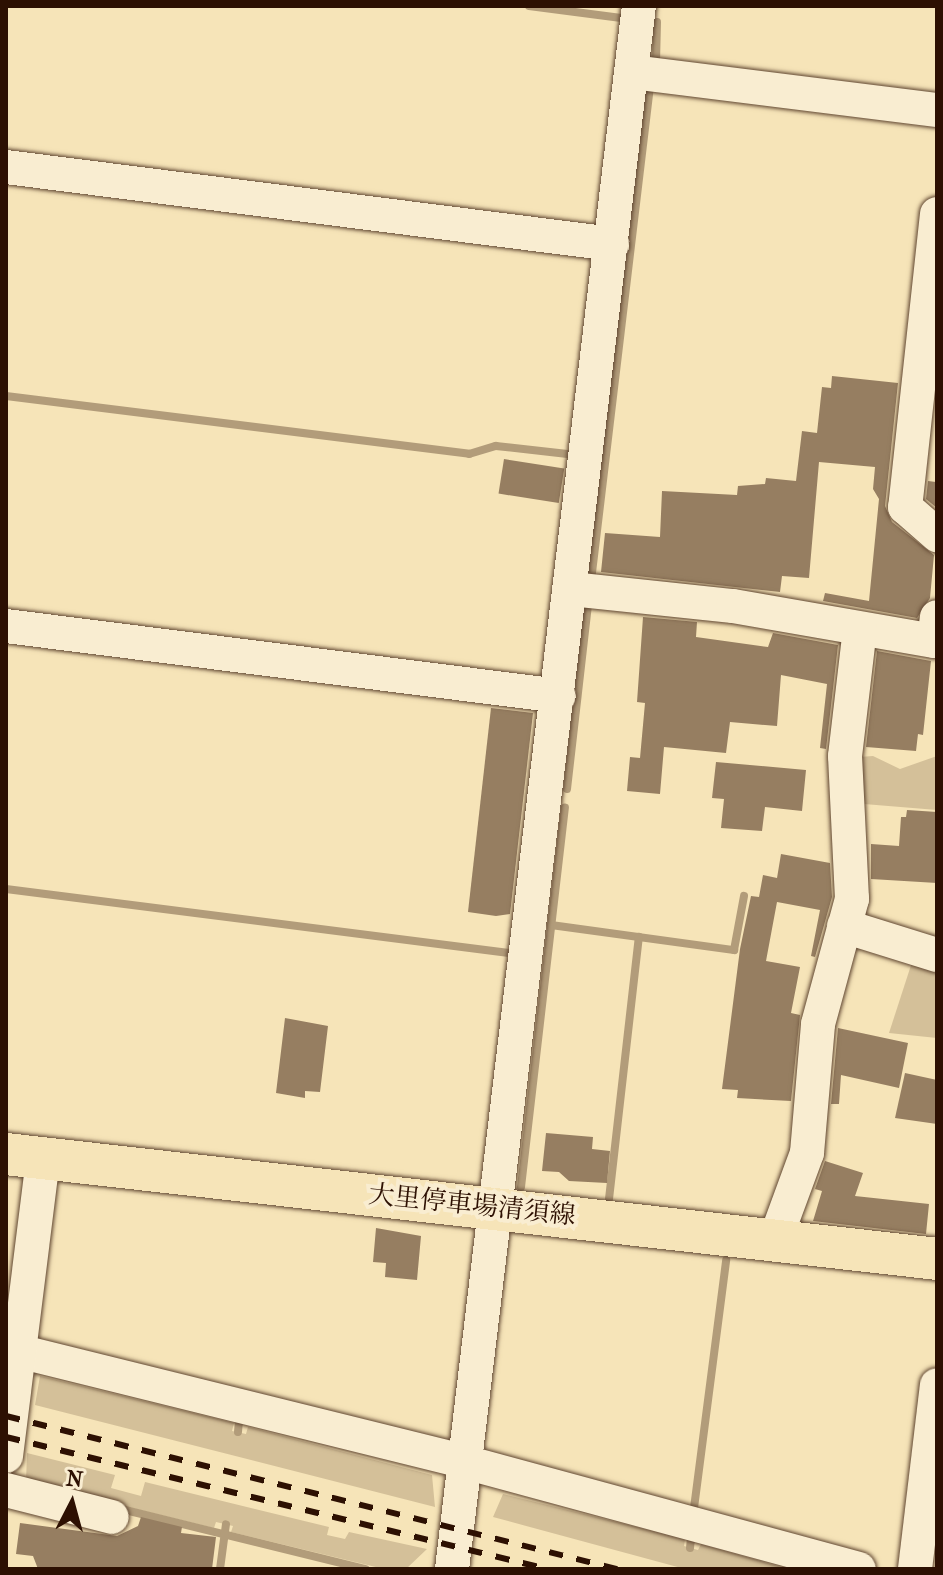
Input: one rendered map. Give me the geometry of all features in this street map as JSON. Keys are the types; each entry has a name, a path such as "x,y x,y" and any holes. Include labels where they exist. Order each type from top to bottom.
{"main road":[{"name":"大里停車場清須線","path":"24,1156 499,1207 937,1259"}],"street":[{"path":"452,1569 499,1207 639,6"},
{"path":"632,72 937,110"},
{"path":"6,167 612,244"},
{"path":"937,214 927,406 905,507 937,535"},
{"path":"571,589 733,606 860,629 936,634"},
{"path":"6,626 559,696"},
{"path":"775,1240 807,1153 818,1024 844,926 854,865 845,756 860,629"},
{"path":"844,926 937,955"},
{"path":"6,1456 24,1156"},
{"path":"12,1350 465,1462 859,1569"},
{"path":"915,1569 937,1385"},
{"path":"6,1490 112,1517"}],"shaded area":[{"path":"873,756 900,769 937,756 937,810 864,804 859,757"},
{"path":"914,956 937,961 937,1038 889,1033"},
{"path":"40,1376 234,1423 232,1431 246,1434 248,1427 432,1475 435,1507 35,1405"},
{"path":"27,1453 115,1475 111,1488 141,1496 145,1482 329,1527 327,1535 345,1539 349,1532 427,1549 406,1569 384,1569 231,1532 233,1526 216,1522 214,1528 26,1482"},
{"path":"503,1494 685,1539 684,1546 698,1550 701,1544 788,1569 685,1569 493,1517"}],"building":[{"path":"832,376 898,383 885,506 892,522 934,555 930,598 917,618 823,601 825,593 869,601 879,499 873,489 875,467 819,462 809,578 782,576 780,592 601,572 605,533 660,537 662,491 737,495 738,486 765,484 766,478 796,481 802,431 817,433 822,387 831,388"},
{"path":"504,459 564,469 559,503 499,494"},
{"path":"928,481 936,482 937,508 926,499"},
{"path":"643,617 697,622 696,637 768,647 773,633 838,645 826,749 820,748 827,684 781,675 777,726 730,722 726,753 664,747 660,794 627,791 630,757 640,758 645,703 637,702"},
{"path":"877,651 931,661 923,735 918,734 916,751 866,747"},
{"path":"491,708 533,713 510,914 496,916 468,912"},
{"path":"716,762 806,770 802,811 765,807 762,831 721,828 724,799 712,798"},
{"path":"907,810 937,812 937,883 871,879 871,844 899,846 901,817 906,817"},
{"path":"781,854 830,863 832,897 815,957 811,956 820,910 777,902 766,961 800,967 791,1013 800,1015 791,1101 737,1098 738,1090 722,1089 740,949 751,896 759,897 763,875 777,878"},
{"path":"285,1018 328,1026 320,1092 305,1091 305,1098 276,1093"},
{"path":"838,1028 908,1043 899,1088 841,1075 839,1104 831,1104"},
{"path":"905,1073 937,1080 937,1124 895,1118"},
{"path":"546,1133 593,1137 592,1149 610,1151 607,1183 569,1181 559,1172 542,1171"},
{"path":"825,1161 863,1173 855,1196 929,1204 926,1234 813,1221 822,1191 815,1189"},
{"path":"376,1228 421,1236 417,1280 385,1277 386,1263 373,1262"},
{"path":"141,1517 182,1527 181,1533 216,1537 212,1569 38,1569 33,1556 16,1554 20,1523 117,1536 138,1526"}],"waterway":[{"path":"529,6 621,18"},
{"path":"656,63 657,22"},
{"path":"591,581 650,85"},
{"path":"6,396 469,454 496,446 568,454"},
{"path":"567,789 588,604"},
{"path":"521,1187 565,808"},
{"path":"6,889 509,953"},
{"path":"551,925 734,950 744,896"},
{"path":"609,1199 639,937"},
{"path":"694,1508 726,1260"},
{"path":"238,1432 239,1421"},
{"path":"117,1508 366,1569"},
{"path":"220,1569 226,1524"},
{"path":"690,1548 691,1538"}],"railway":[{"path":"6,1416 617,1569"},
{"path":"6,1437 547,1569"}]}
